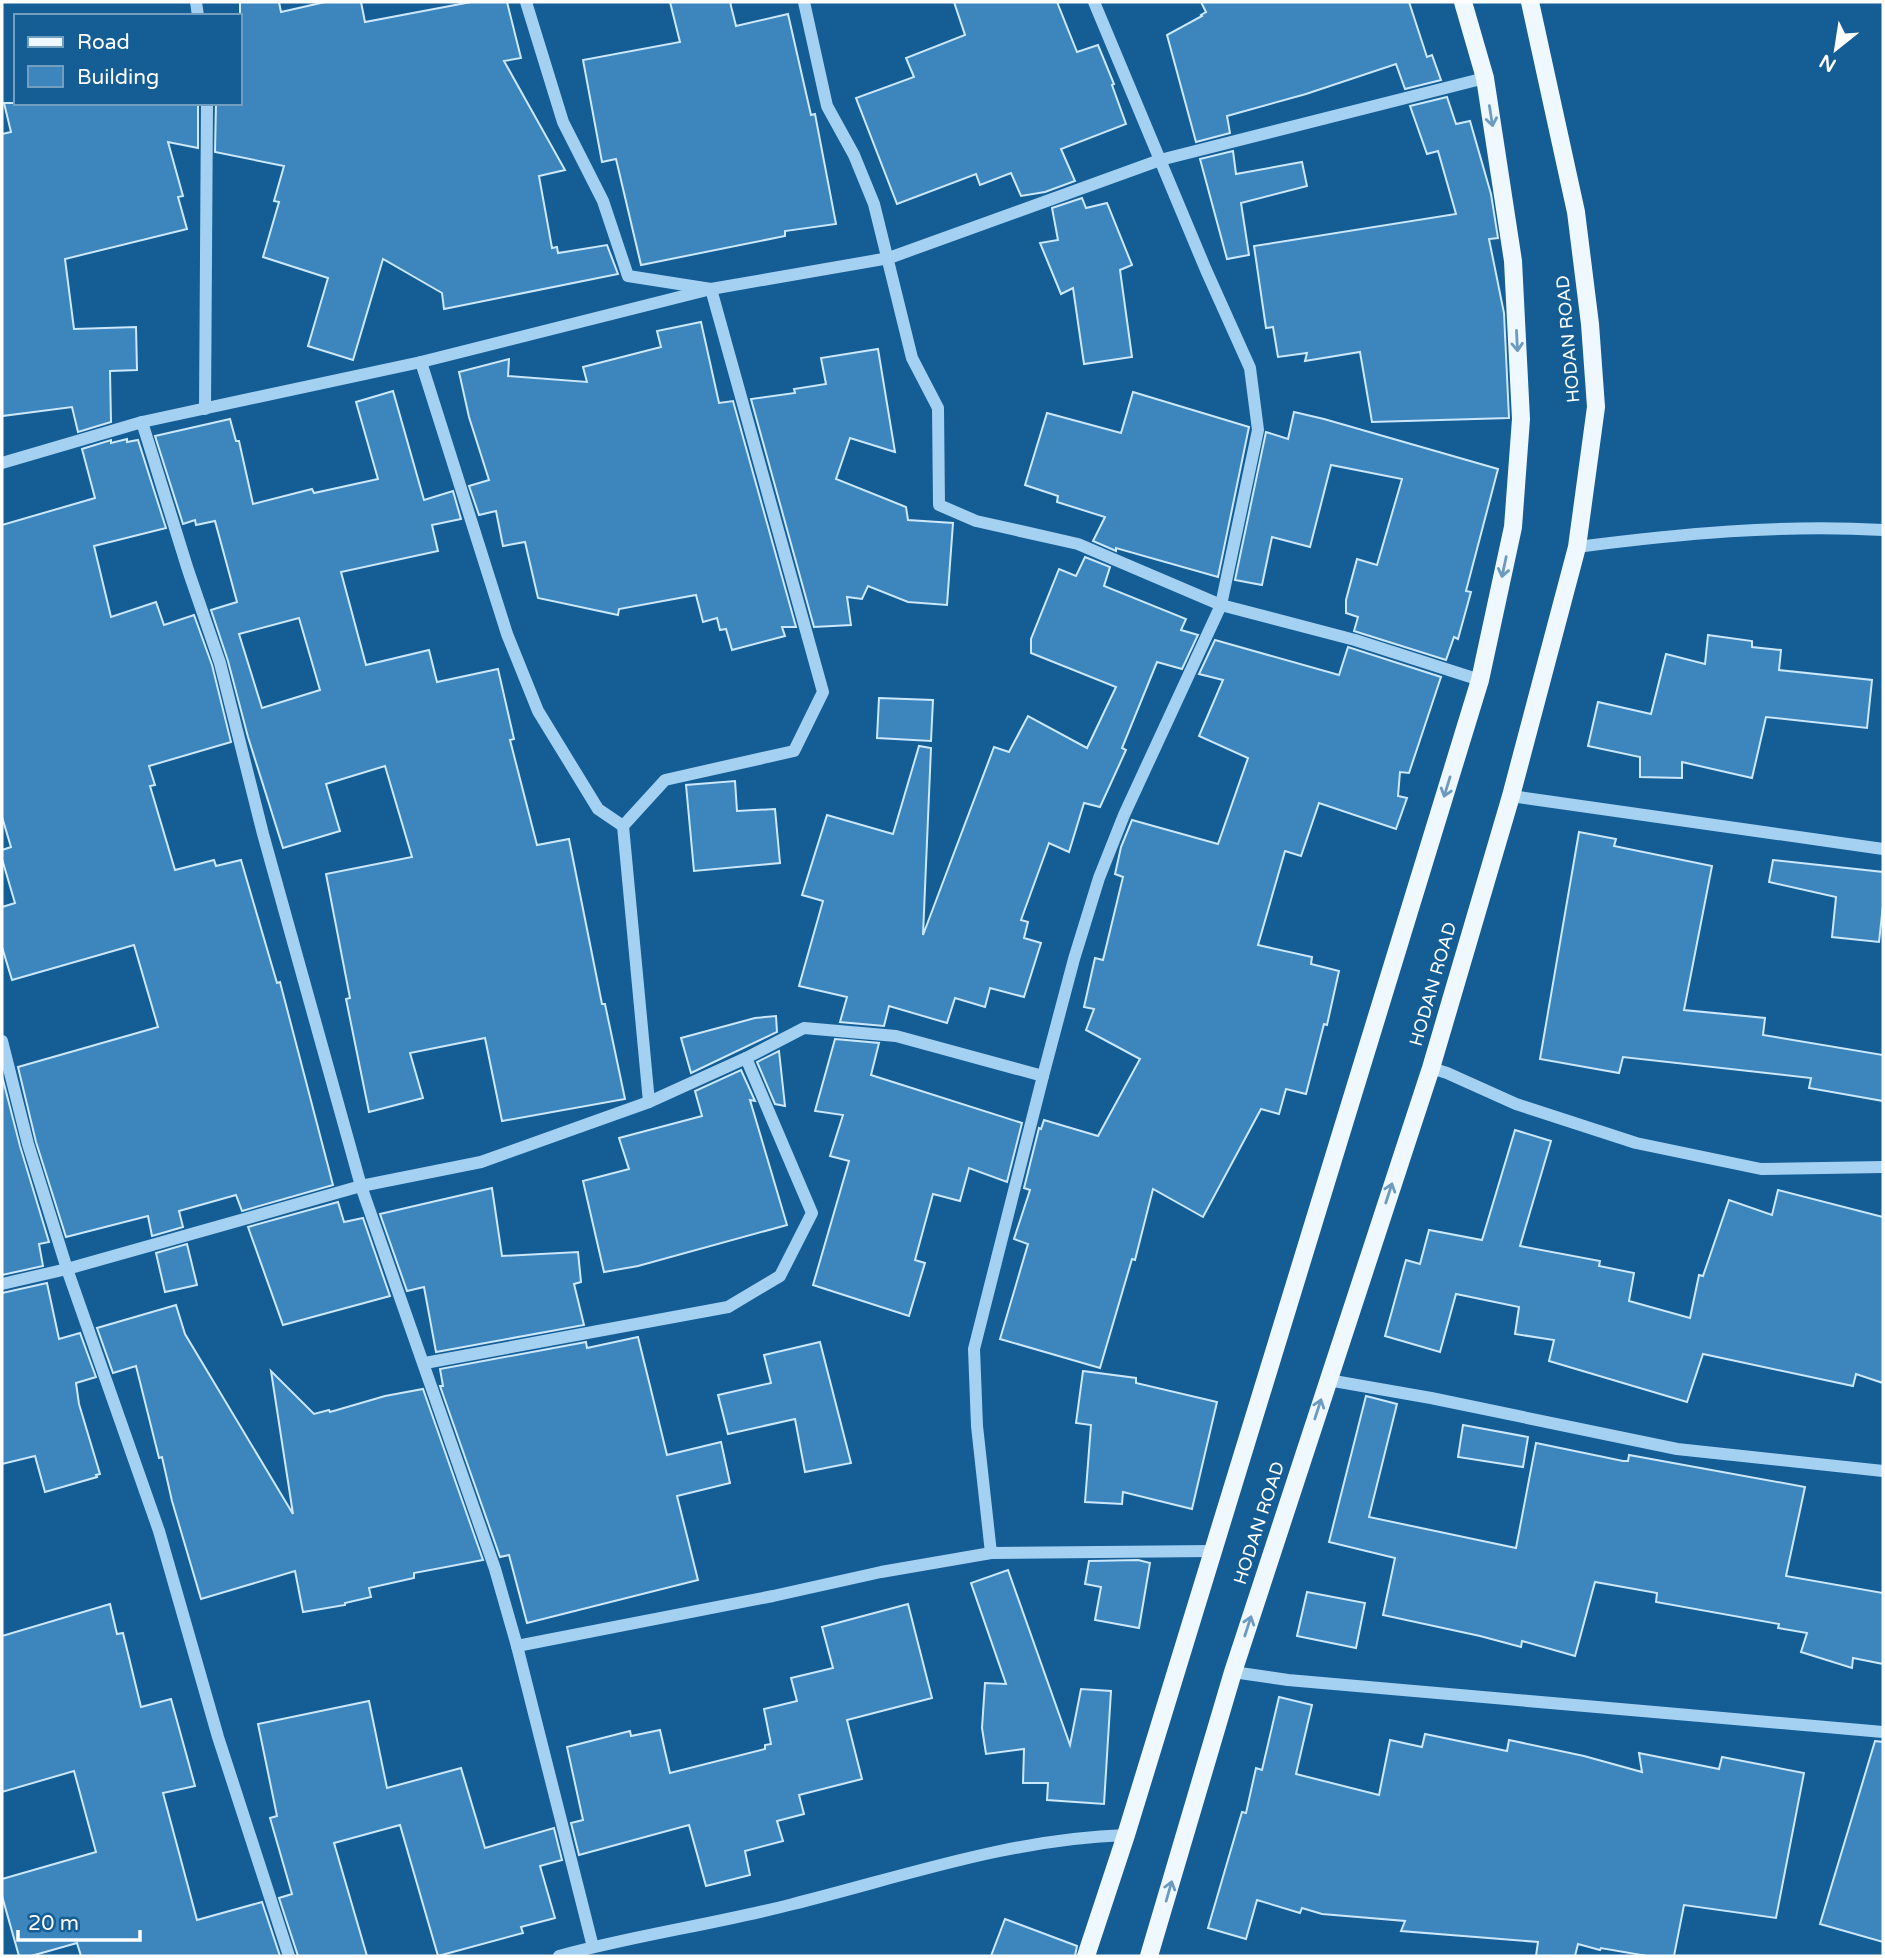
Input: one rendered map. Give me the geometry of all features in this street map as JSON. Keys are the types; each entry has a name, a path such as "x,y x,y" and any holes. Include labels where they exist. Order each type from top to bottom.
{"main road":[{"name":"HODAN ROAD","path":"1086,1956 1126,1835 1480,680 1513,527 1521,419 1513,261 1485,78 1463,2"},
{"name":"HODAN ROAD","path":"1153,1956 1233,1672 1431,1068 1511,796 1577,547 1596,407 1590,324 1576,212 1530,2"}],"street":[{"path":"526,2 563,122 603,201 628,276 710,289"},
{"path":"804,2 827,106 854,155 874,204 912,358 938,408 939,505 976,521 1078,544 1221,605 1355,640 1480,680"},
{"path":"991,1553 977,1426 974,1349 1074,959 1099,878 1124,814 1221,605 1258,430 1250,368 1094,2"},
{"path":"2,463 142,422 421,362 710,289 889,258 1160,160 1485,78"},
{"path":"205,409 207,105"},
{"path":"649,1102 623,826 665,780 794,751 823,692 710,289"},
{"path":"421,362 507,634 538,711 598,809 623,826"},
{"path":"142,422 191,581 220,663 263,834 361,1186 495,1569 593,1947"},
{"path":"1577,547 1667,536 1770,530 1883,530"},
{"path":"1511,796 1883,849"},
{"path":"2,1284 67,1269 361,1186 481,1162 649,1102 746,1059 804,1028 896,1036 1043,1076"},
{"path":"2,1041 27,1144 67,1269 159,1531 218,1737 289,1956"},
{"path":"425,1363 728,1307 780,1276 812,1213 746,1059"},
{"path":"1431,1068 1516,1104 1636,1143 1761,1169 1883,1167"},
{"path":"1328,1380 1431,1398 1677,1449 1883,1471"},
{"path":"517,1646 881,1572 991,1553 1213,1551"},
{"path":"1233,1672 1288,1680 1883,1732"},
{"path":"559,1956 792,1905 924,1867 1007,1848 1085,1837 1126,1835"}],"building":[{"path":"240,2 279,2 281,12 325,2 361,2 365,22 471,2 507,2 521,58 504,61 565,170 539,176 552,248 557,247 558,253 607,245 618,274 444,309 442,293 383,259 353,360 308,346 328,278 263,257 279,202 274,201 284,166 215,152 216,105 242,105"},
{"path":"670,2 730,2 736,26 788,14 811,115 815,114 836,224 785,231 785,236 641,265 616,159 602,162 583,60 680,42"},
{"path":"954,2 1057,2 1077,52 1098,45 1126,124 1061,149 1075,181 1045,192 1021,196 1011,173 980,185 976,174 897,204 856,98 914,77 906,58 965,35"},
{"path":"1201,2 1409,2 1427,57 1432,55 1441,80 1405,89 1396,64 1306,94 1227,116 1230,133 1196,142 1167,35 1202,16 1206,12"},
{"path":"1447,97 1456,124 1470,121 1491,194 1498,238 1489,239 1504,313 1509,418 1372,422 1360,352 1305,361 1307,353 1278,357 1273,327 1266,328 1254,246 1456,214 1438,151 1427,154 1410,106"},
{"path":"4,103 198,105 198,148 168,142 183,196 178,197 187,229 65,259 74,329 136,327 137,370 110,371 111,422 78,432 72,407 2,416 2,134 11,132"},
{"path":"1233,151 1236,174 1302,162 1307,186 1241,203 1249,255 1227,259 1200,159"},
{"path":"1082,198 1086,208 1107,203 1132,265 1120,270 1132,357 1084,364 1073,288 1061,294 1040,243 1058,240 1052,208"},
{"path":"701,322 719,403 733,401 796,627 782,627 785,636 732,650 726,629 720,630 717,618 703,622 696,595 619,609 618,615 538,598 525,542 503,546 496,511 479,515 469,486 489,480 469,417 459,372 509,359 508,376 587,382 583,367 661,347 657,331"},
{"path":"878,349 895,452 850,438 836,479 906,507 908,520 953,523 947,605 908,602 868,586 862,599 847,597 851,625 814,627 751,399 795,393 794,389 826,384 821,358"},
{"path":"393,391 424,500 453,491 461,519 432,525 438,551 341,572 366,665 429,650 437,682 498,669 514,739 510,740 537,845 569,839 602,1004 605,1004 625,1099 502,1121 485,1038 410,1053 423,1098 369,1112 346,999 350,998 326,874 412,857 385,766 326,784 340,831 283,848 211,610 237,602 215,521 196,525 195,520 183,524 155,436 230,419 236,441 239,441 253,504 312,489 314,493 378,479 356,402","holes":["299,618 320,690 262,708 239,634"]},
{"path":"1133,392 1249,427 1218,577 1116,548 1116,551 1093,541 1105,517 1057,502 1058,496 1025,485 1047,413 1121,433"},
{"path":"1294,412 1498,469 1466,591 1471,592 1458,639 1454,637 1446,660 1354,631 1358,617 1346,613 1346,600 1357,559 1377,565 1402,479 1331,465 1310,547 1272,537 1262,585 1235,580 1266,432 1288,439"},
{"path":"127,439 127,442 138,440 166,528 94,546 111,617 156,602 164,625 194,615 212,665 231,742 149,766 155,785 150,786 175,870 214,860 216,866 241,860 277,983 280,982 333,1185 242,1211 236,1195 179,1211 183,1227 152,1236 148,1216 66,1237 36,1142 18,1067 158,1027 134,945 12,980 2,947 2,907 15,903 2,859 2,850 11,847 2,817 2,525 95,498 82,449 111,440 111,443"},
{"path":"1085,557 1110,567 1104,586 1186,619 1181,630 1198,635 1182,669 1157,662 1122,748 1126,750 1100,807 1084,803 1069,852 1049,843 1021,920 1028,922 1024,938 1041,943 1024,997 990,988 985,1007 955,998 947,1023 889,1006 884,1026 840,1022 847,997 799,986 823,901 802,895 827,815 893,834 919,746 931,748 923,935 994,747 1009,752 1028,716 1087,748 1116,687 1031,653 1031,639 1059,569 1076,576"},
{"path":"1708,635 1752,641 1752,647 1781,650 1779,670 1872,680 1867,728 1766,717 1752,778 1682,762 1682,778 1640,777 1640,757 1588,746 1598,702 1651,714 1666,654 1705,664"},
{"path":"1215,640 1339,675 1348,647 1441,677 1409,773 1400,772 1398,796 1407,798 1396,829 1319,803 1301,856 1285,851 1258,945 1312,957 1311,964 1339,971 1327,1025 1324,1024 1306,1094 1286,1089 1279,1114 1261,1109 1203,1217 1153,1189 1135,1260 1132,1259 1100,1368 1000,1339 1028,1244 1014,1239 1030,1190 1024,1188 1039,1128 1041,1129 1044,1120 1098,1136 1140,1059 1086,1030 1094,1009 1084,1007 1095,958 1103,960 1123,877 1115,874 1121,847 1132,820 1218,844 1248,758 1199,736 1223,680 1199,674"},
{"path":"879,698 933,700 931,741 877,738"},
{"path":"735,781 737,811 775,809 780,863 694,871 686,785"},
{"path":"1579,832 1616,839 1614,846 1712,866 1684,1010 1765,1018 1763,1035 1883,1055 1883,1101 1809,1088 1811,1078 1623,1057 1619,1073 1540,1059"},
{"path":"1773,860 1883,872 1879,942 1832,937 1836,897 1769,882"},
{"path":"776,1016 777,1032 691,1073 681,1038 755,1018"},
{"path":"835,1039 879,1043 871,1075 1022,1123 1007,1182 969,1168 960,1201 933,1194 915,1260 925,1263 909,1316 813,1285 849,1161 830,1156 843,1115 815,1111"},
{"path":"779,1051 785,1106 775,1104 757,1062"},
{"path":"741,1070 755,1101 750,1100 787,1225 638,1266 604,1272 583,1181 629,1169 619,1138 702,1116 695,1091"},
{"path":"2,1076 49,1242 39,1244 43,1266 2,1275"},
{"path":"1515,1130 1551,1141 1520,1246 1600,1261 1599,1266 1634,1273 1629,1301 1690,1318 1699,1275 1703,1276 1729,1200 1772,1215 1778,1190 1883,1217 1883,1383 1856,1374 1853,1386 1703,1354 1687,1402 1549,1361 1554,1340 1515,1334 1519,1307 1456,1294 1440,1352 1385,1336 1406,1260 1420,1264 1429,1230 1482,1240"},
{"path":"492,1188 502,1256 578,1252 581,1282 574,1284 584,1325 436,1352 424,1287 407,1291 380,1214"},
{"path":"338,1202 344,1222 363,1218 390,1296 283,1325 248,1227"},
{"path":"187,1244 197,1285 165,1292 156,1253"},
{"path":"47,1283 59,1339 80,1333 96,1377 76,1383 79,1404 100,1474 45,1492 35,1456 2,1464 2,1293"},
{"path":"176,1305 185,1334 293,1514 271,1371 314,1414 423,1389 483,1560 414,1573 414,1578 369,1588 371,1597 345,1605 303,1612 295,1571 201,1599 162,1457 159,1458 136,1366 113,1373 97,1328"},
{"path":"638,1337 667,1455 721,1442 730,1483 677,1496 698,1580 527,1623 509,1555 500,1557 440,1386 443,1386 440,1369 586,1342 587,1348"},
{"path":"820,1342 851,1463 805,1472 795,1419 728,1434 718,1395 771,1383 764,1355"},
{"path":"1083,1371 1136,1378 1136,1383 1217,1402 1192,1509 1123,1492 1122,1504 1085,1502 1091,1425 1076,1423"},
{"path":"1366,1396 1397,1404 1369,1517 1516,1548 1536,1443 1623,1461 1628,1461 1629,1455 1805,1487 1786,1576 1883,1593 1883,1664 1853,1658 1852,1668 1801,1652 1807,1633 1778,1628 1779,1624 1656,1602 1657,1593 1595,1582 1575,1656 1522,1641 1521,1647 1383,1615 1395,1558 1329,1542"},
{"path":"1463,1425 1528,1437 1523,1467 1458,1457"},
{"path":"1138,1560 1150,1563 1139,1628 1095,1620 1101,1587 1085,1584 1089,1561"},
{"path":"1008,1570 1070,1745 1081,1689 1111,1691 1104,1804 1047,1800 1048,1783 1023,1783 1024,1749 986,1754 982,1728 985,1683 1006,1684 971,1583"},
{"path":"1307,1592 1365,1603 1356,1648 1297,1636"},
{"path":"110,1604 117,1634 123,1633 141,1707 171,1699 195,1786 163,1793 197,1920 262,1902 280,1956 81,1956 77,1943 31,1956 19,1956 2,1896 2,1879 96,1852 74,1771 2,1792 2,1636"},
{"path":"908,1604 932,1698 847,1720 862,1779 799,1795 804,1814 777,1821 783,1841 745,1851 750,1875 706,1886 689,1825 579,1855 571,1823 583,1820 567,1747 630,1731 631,1736 660,1730 670,1773 765,1749 765,1745 771,1744 764,1709 797,1701 791,1678 833,1668 822,1627"},
{"path":"1279,1697 1312,1705 1296,1774 1379,1795 1390,1740 1422,1747 1425,1734 1507,1751 1509,1740 1642,1772 1639,1753 1719,1769 1722,1757 1804,1773 1776,1918 1684,1905 1674,1956 1647,1956 1601,1948 1600,1950 1578,1944 1575,1956 1536,1956 1538,1942 1401,1931 1405,1921 1322,1914 1302,1908 1300,1913 1257,1900 1246,1939 1208,1928 1242,1812 1246,1813 1256,1768 1262,1770"},
{"path":"369,1701 387,1788 461,1768 485,1848 554,1828 562,1860 540,1866 555,1918 521,1927 523,1933 438,1956 400,1825 334,1843 367,1956 298,1956 279,1898 292,1894 270,1818 277,1816 258,1724"},
{"path":"1875,1741 1883,1742 1883,1942 1820,1924"},
{"path":"1005,1919 1077,1946 1075,1956 991,1956"}]}
